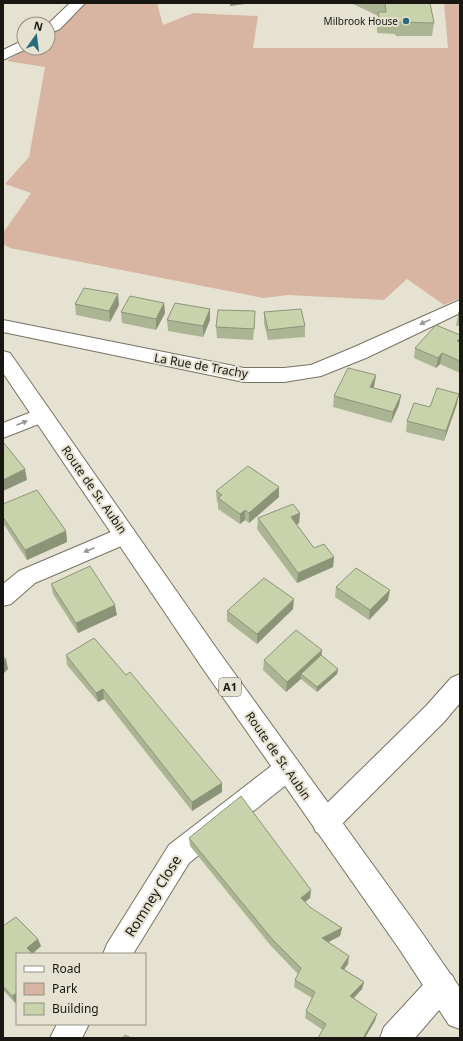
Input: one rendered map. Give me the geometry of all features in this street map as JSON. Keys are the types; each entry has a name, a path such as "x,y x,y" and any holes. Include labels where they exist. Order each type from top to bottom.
{"street":[{"path":"56,25 78,3"},
{"path":"3,56 16,49"},
{"name":"La Rue de Trachy","path":"3,326 139,356 244,375 284,375 314,371 372,347 460,306"},
{"name":"Route de St. Aubin","path":"3,358 325,823 442,985 460,1014"},
{"path":"3,431 42,415"},
{"path":"3,597 27,577 125,534"},
{"path":"325,823 434,714 460,685"},
{"name":"Romney Close","path":"118,953 179,854 288,768"},
{"path":"395,1038 442,985"},
{"path":"65,1038 73,1025"}],"green space":[{"path":"84,3 157,3 163,25 193,13 258,16 253,48 448,48 444,3 460,3 460,298 444,305 407,279 384,300 288,295 263,298 10,248 3,244 3,233 31,193 5,184 29,157 45,67 7,61 16,55 56,56 56,26"}],"building":[{"path":"385,3 430,3 434,23 397,22 397,20 379,19 378,12 386,12"},
{"path":"84,288 118,294 109,311 75,304"},
{"path":"130,296 164,303 156,319 121,312"},
{"path":"175,303 210,309 203,326 167,320"},
{"path":"301,309 305,326 268,330 264,312"},
{"path":"218,310 255,311 254,329 216,327"},
{"path":"436,325 460,335 460,338 457,341 460,342 460,361 442,353 438,358 415,348"},
{"path":"348,368 376,375 370,387 401,395 393,412 334,396"},
{"path":"437,388 459,394 446,431 407,421 414,403 430,407"},
{"path":"3,442 25,469 3,480"},
{"path":"248,466 279,487 249,513 245,510 240,514 218,498 222,495 216,491"},
{"path":"37,490 66,531 25,550 3,517 3,504"},
{"path":"293,504 300,513 291,517 314,548 324,544 334,557 298,573 258,518"},
{"path":"90,566 115,605 76,623 51,584"},
{"path":"356,568 390,590 370,610 336,587"},
{"path":"264,578 294,599 257,634 227,611"},
{"path":"296,630 322,650 287,682 264,660"},
{"path":"94,638 126,675 130,672 222,783 192,802 103,689 96,693 66,655"},
{"path":"321,655 338,669 317,687 301,674"},
{"path":"241,796 311,890 301,898 311,908 342,928 322,938 349,956 341,968 364,982 350,996 377,1014 363,1038 318,1038 326,1024 306,1011 315,992 295,980 301,968 272,939 189,838"},
{"path":"16,917 38,939 27,948 32,953 16,953 16,994 12,996 3,986 3,926"},
{"path":"125,1035 131,1038 123,1038"}],"place":[{"name":"Milbrook House","path":"406,21"}]}
